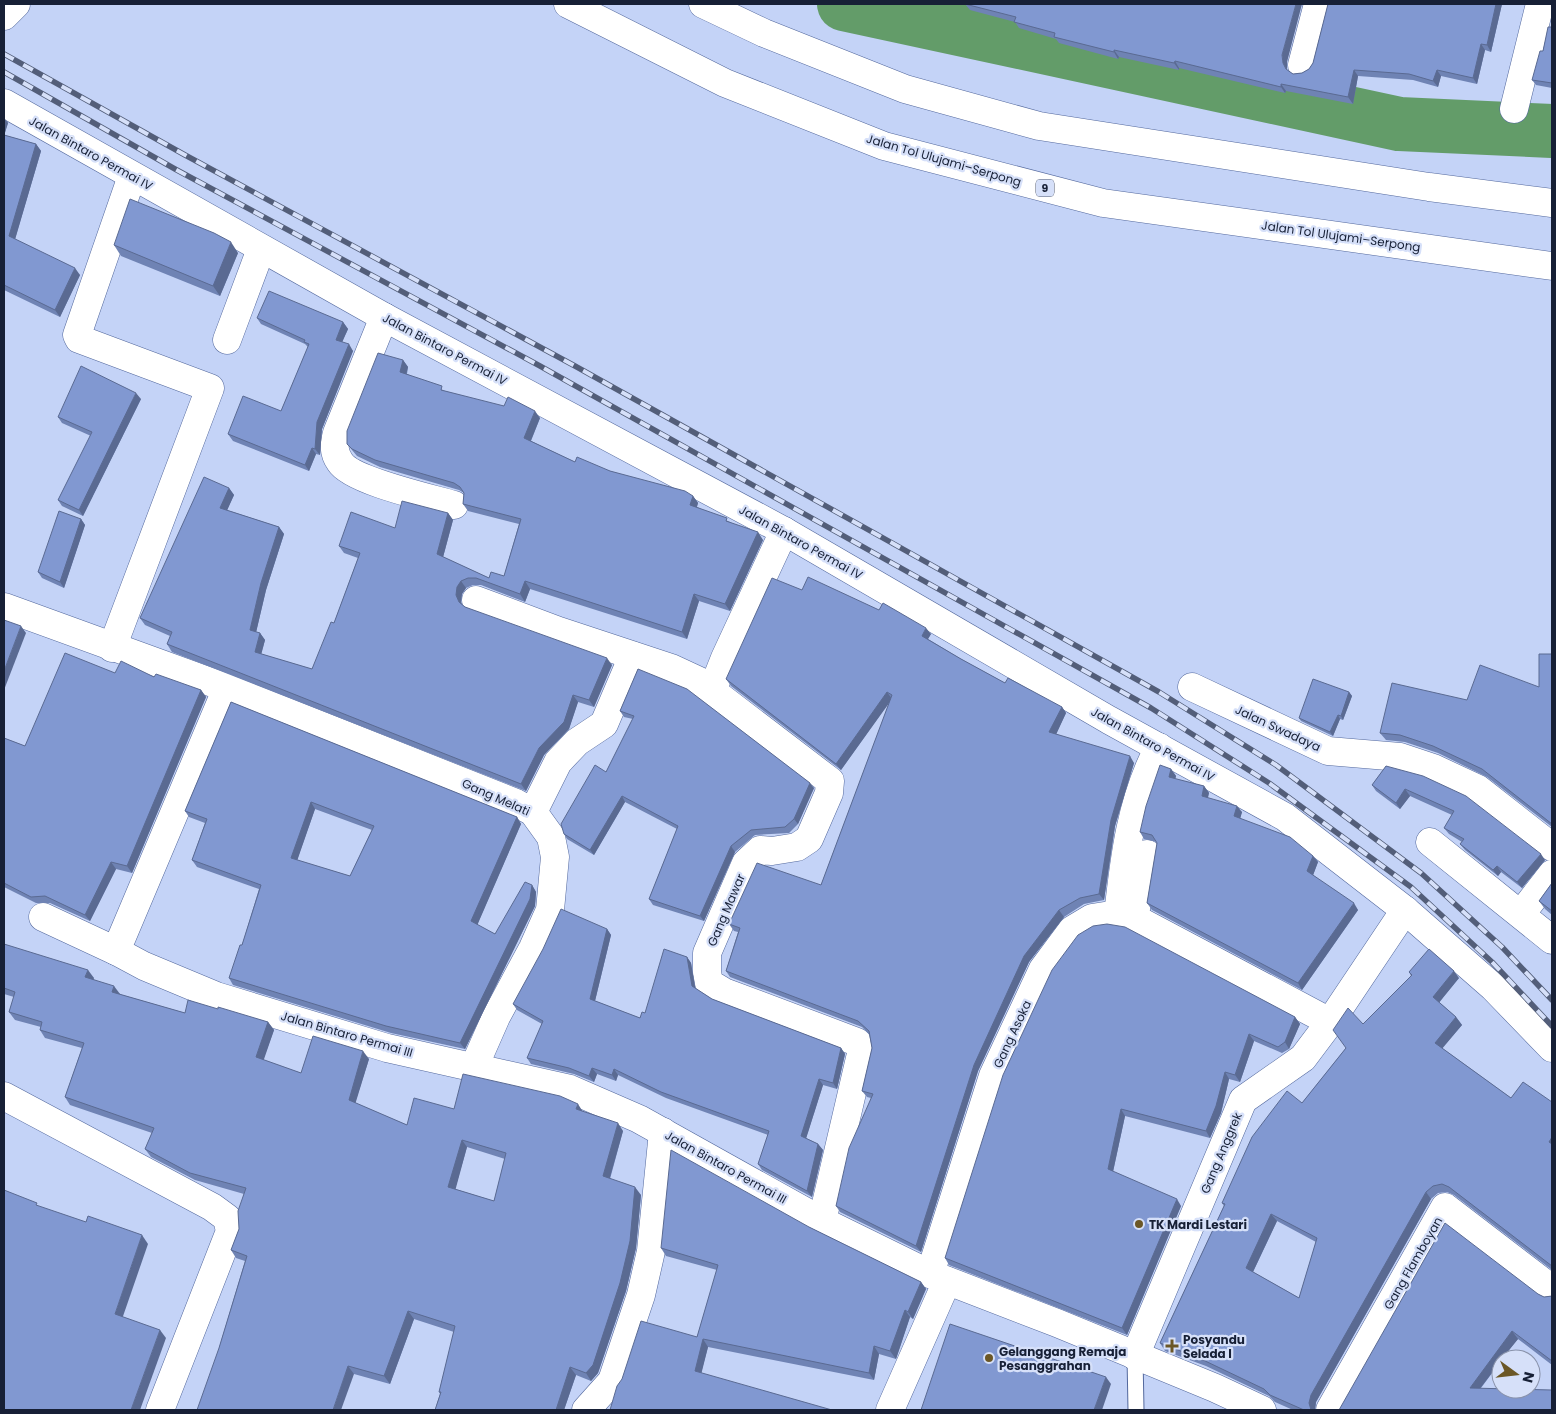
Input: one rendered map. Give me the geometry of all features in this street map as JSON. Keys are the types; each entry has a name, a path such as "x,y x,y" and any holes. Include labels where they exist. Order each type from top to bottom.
{"main road":[{"path":"4,16 16,4"},
{"name":"Jalan Tol Ulujami–Serpong","path":"568,4 726,83 884,146 1103,203 1552,266"},
{"path":"703,4 764,33 905,89 1039,126 1429,187 1552,203"},
{"path":"1302,65 1318,4"},
{"path":"1514,109 1540,4"},
{"name":"Jalan Bintaro Permai IV","path":"4,103 384,317 784,531 1159,747 1285,817 1405,910 1493,987 1552,1048"},
{"path":"112,648 210,388 79,339 77,335 132,176"},
{"path":"227,340 262,249"},
{"path":"384,317 337,433 334,445 336,453 340,463 349,471 378,483 454,505"},
{"path":"476,600 671,668 699,681 712,691 725,658 784,531"},
{"path":"4,607 112,648 227,688 116,951"},
{"path":"533,812 558,762 577,742 604,724 633,656"},
{"name":"Jalan Swadaya","path":"1192,687 1328,752 1400,757 1433,768 1478,789 1552,846"},
{"name":"Gang Melati","path":"227,688 533,812 551,837 555,857 550,910 533,948 496,1017 474,1067"},
{"name":"Gang Mawar","path":"712,691 830,781 829,793 809,839 797,846 772,851 760,850 746,863 707,953 709,983 724,992 857,1042 861,1047 862,1054 822,1221"},
{"path":"1126,917 1127,836 1148,767 1159,747"},
{"path":"1430,842 1552,940"},
{"path":"1126,917 1147,854"},
{"path":"1521,914 1552,874"},
{"name":"Gang Anggrek","path":"1135,1356 1244,1100 1303,1058 1330,1022 1405,910"},
{"name":"Jalan Bintaro Permai III","path":"43,917 144,966 216,996 387,1048 570,1090 638,1119 822,1221 939,1278 1058,1323 1215,1388 1262,1410"},
{"path":"1126,917 1330,1022"},
{"name":"Gang Asoka","path":"939,1278 993,1076 1043,968 1072,930 1092,918 1126,917"},
{"path":"4,1096 212,1207 227,1218 230,1231 160,1410"},
{"path":"586,1410 612,1381 641,1295 650,1251 663,1132"},
{"name":"Gang Flamboyan","path":"1330,1410 1444,1207 1552,1289"},
{"path":"890,1410 939,1278"}],"lane":[{"path":"1135,1356 1136,1410"}],"building":[{"path":"965,4 1296,4 1282,55 1286,69 1293,74 1302,73 1309,69 1313,63 1328,4 1496,4 1487,45 1481,44 1473,78 1437,70 1433,81 1409,74 1354,70 1348,97 1281,84 1281,87 1175,61 1174,63 1114,50 1114,52 1054,37 1055,33 1014,22 1016,17"},
{"path":"1548,27 1552,27 1552,83 1532,80 1540,51 1543,51"},
{"path":"4,135 36,144 9,236 75,268 55,310 4,285"},
{"path":"130,199 214,233 231,242 213,286 114,245"},
{"path":"269,291 343,322 336,340 349,344 317,422 315,449 312,448 305,465 228,434 243,396 281,411 309,344 304,342 305,340 257,318"},
{"path":"378,353 403,360 400,372 442,386 441,390 504,406 508,397 535,411 524,438 575,462 577,457 610,471 685,491 693,496 690,505 727,518 726,521 758,532 725,604 694,594 682,632 525,581 520,594 476,578 468,578 461,581 457,587 456,595 459,602 465,607 607,658 589,700 573,695 564,722 539,748 521,784 167,644 172,632 140,618 204,477 229,488 220,508 279,527 261,583 250,630 260,633 255,652 312,669 331,622 334,623 360,553 339,546 351,512 395,528 402,501 448,513 437,554 489,578 491,572 504,576 521,519 463,504 464,493 454,483 375,460 352,449 347,444 347,431"},
{"path":"81,366 136,393 79,510 58,500 92,432 58,417"},
{"path":"59,511 81,519 60,582 38,572"},
{"path":"808,577 879,610 883,603 926,628 922,636 961,659 1005,683 1008,678 1062,707 1049,732 1130,756 1111,820 1099,894 1080,898 1059,910 1024,956 974,1065 916,1246 836,1206 849,1148 873,1094 862,1091 872,1048 869,1031 858,1021 726,971 740,928 729,924 757,863 821,885 892,695 887,692 836,764 726,679 772,578 802,590"},
{"path":"4,620 21,626 4,671"},
{"path":"65,653 115,673 121,661 154,677 156,674 201,690 127,866 111,862 85,915 45,896 31,897 4,883 4,738 25,746"},
{"path":"1539,654 1552,654 1552,824 1482,769 1433,746 1400,735 1380,733 1392,683 1467,700 1480,665 1539,687"},
{"path":"638,669 687,689 810,783 794,819 785,827 751,830 731,846 700,916 649,899 678,826 622,796 590,850 564,834 561,824 595,765 606,772 634,716 620,711"},
{"path":"1313,679 1349,692 1341,716 1338,715 1330,732 1299,718"},
{"path":"231,702 517,817 471,921 495,934 525,882 532,885 530,899 460,1043 386,1026 229,978 240,945 242,945 261,885 192,860 207,819 185,811","holes":["311,802 374,826 350,876 291,858"]},
{"path":"1160,765 1171,769 1169,777 1204,786 1202,796 1237,806 1234,816 1290,837 1313,856 1307,871 1354,903 1298,983 1147,903 1157,843 1152,835 1140,832 1146,806"},
{"path":"1386,766 1423,776 1466,796 1541,854 1517,882 1497,866 1493,870 1460,844 1464,839 1444,828 1454,811 1405,789 1396,803 1372,785"},
{"path":"1552,883 1552,911 1539,901"},
{"path":"561,909 607,929 590,999 640,1018 642,1012 645,1013 664,949 687,957 692,986 712,999 841,1048 833,1083 819,1079 801,1136 818,1144 807,1191 758,1164 769,1131 661,1092 614,1069 612,1075 592,1068 589,1076 569,1068 527,1058 543,1021 513,1004 543,949"},
{"path":"1107,924 1125,927 1295,1017 1285,1042 1278,1047 1249,1034 1235,1075 1225,1072 1216,1106 1206,1131 1121,1109 1108,1169 1177,1199 1122,1328 945,1258 1003,1075 1052,970 1078,935 1093,926"},
{"path":"4,944 88,970 85,977 114,986 112,992 185,1013 188,1000 268,1022 256,1057 301,1073 313,1036 363,1051 349,1100 407,1125 414,1098 454,1109 463,1074 560,1096 578,1104 576,1109 618,1123 603,1176 635,1187 630,1241 620,1283 593,1365 586,1373 570,1367 556,1410 435,1410 441,1392 439,1392 455,1326 408,1311 384,1376 348,1366 333,1410 197,1410 219,1348 247,1256 231,1250 239,1229 238,1211 246,1188 190,1173 145,1149 154,1128 65,1097 84,1043 40,1030 42,1022 9,1012 15,992 4,988","holes":["462,1140 506,1153 494,1201 448,1187"]},
{"path":"1429,949 1454,971 1433,997 1456,1017 1435,1043 1511,1098 1523,1082 1552,1102 1552,1137 1549,1142 1552,1144 1552,1266 1449,1187 1442,1184 1433,1186 1426,1192 1311,1395 1309,1403 1311,1410 1304,1410 1270,1395 1264,1389 1201,1359 1160,1343 1225,1204 1222,1203 1252,1137 1287,1091 1302,1103 1346,1048 1333,1030 1348,1008 1363,1024 1412,975 1409,972","holes":["1271,1214 1317,1238 1299,1298 1246,1268"]},
{"path":"671,1150 809,1227 921,1282 908,1312 905,1310 890,1351 874,1346 869,1373 703,1339 695,1371 832,1410 610,1410 641,1321 697,1337 718,1265 661,1248"},
{"path":"4,1190 37,1203 36,1205 86,1222 88,1216 142,1235 115,1314 160,1330 131,1410 4,1410"},
{"path":"1445,1223 1538,1294 1544,1297 1552,1296 1552,1361 1541,1353 1541,1349 1536,1349 1512,1331 1499,1349 1491,1349 1491,1360 1470,1388 1491,1389 1491,1399 1541,1399 1541,1390 1552,1390 1552,1410 1339,1410"},
{"name":"Gelanggang Remaja Pesanggrahan","path":"950,1324 1106,1377 1094,1410 921,1410"}],"waterway":[{"path":"844,4 1399,124 1552,131"}],"railway":[{"path":"4,54 185,155 575,366 1159,692 1276,765 1421,873 1502,947 1552,1000"},
{"path":"4,72 175,169 540,366 1151,708 1269,783 1411,887 1492,962 1552,1026"}],"place":[{"name":"TK Mardi Lestari","path":"1139,1224"},
{"name":"Posyandu Selada I","path":"1172,1346"},
{"name":"Gelanggang Remaja Pesanggrahan","path":"989,1358"}]}
